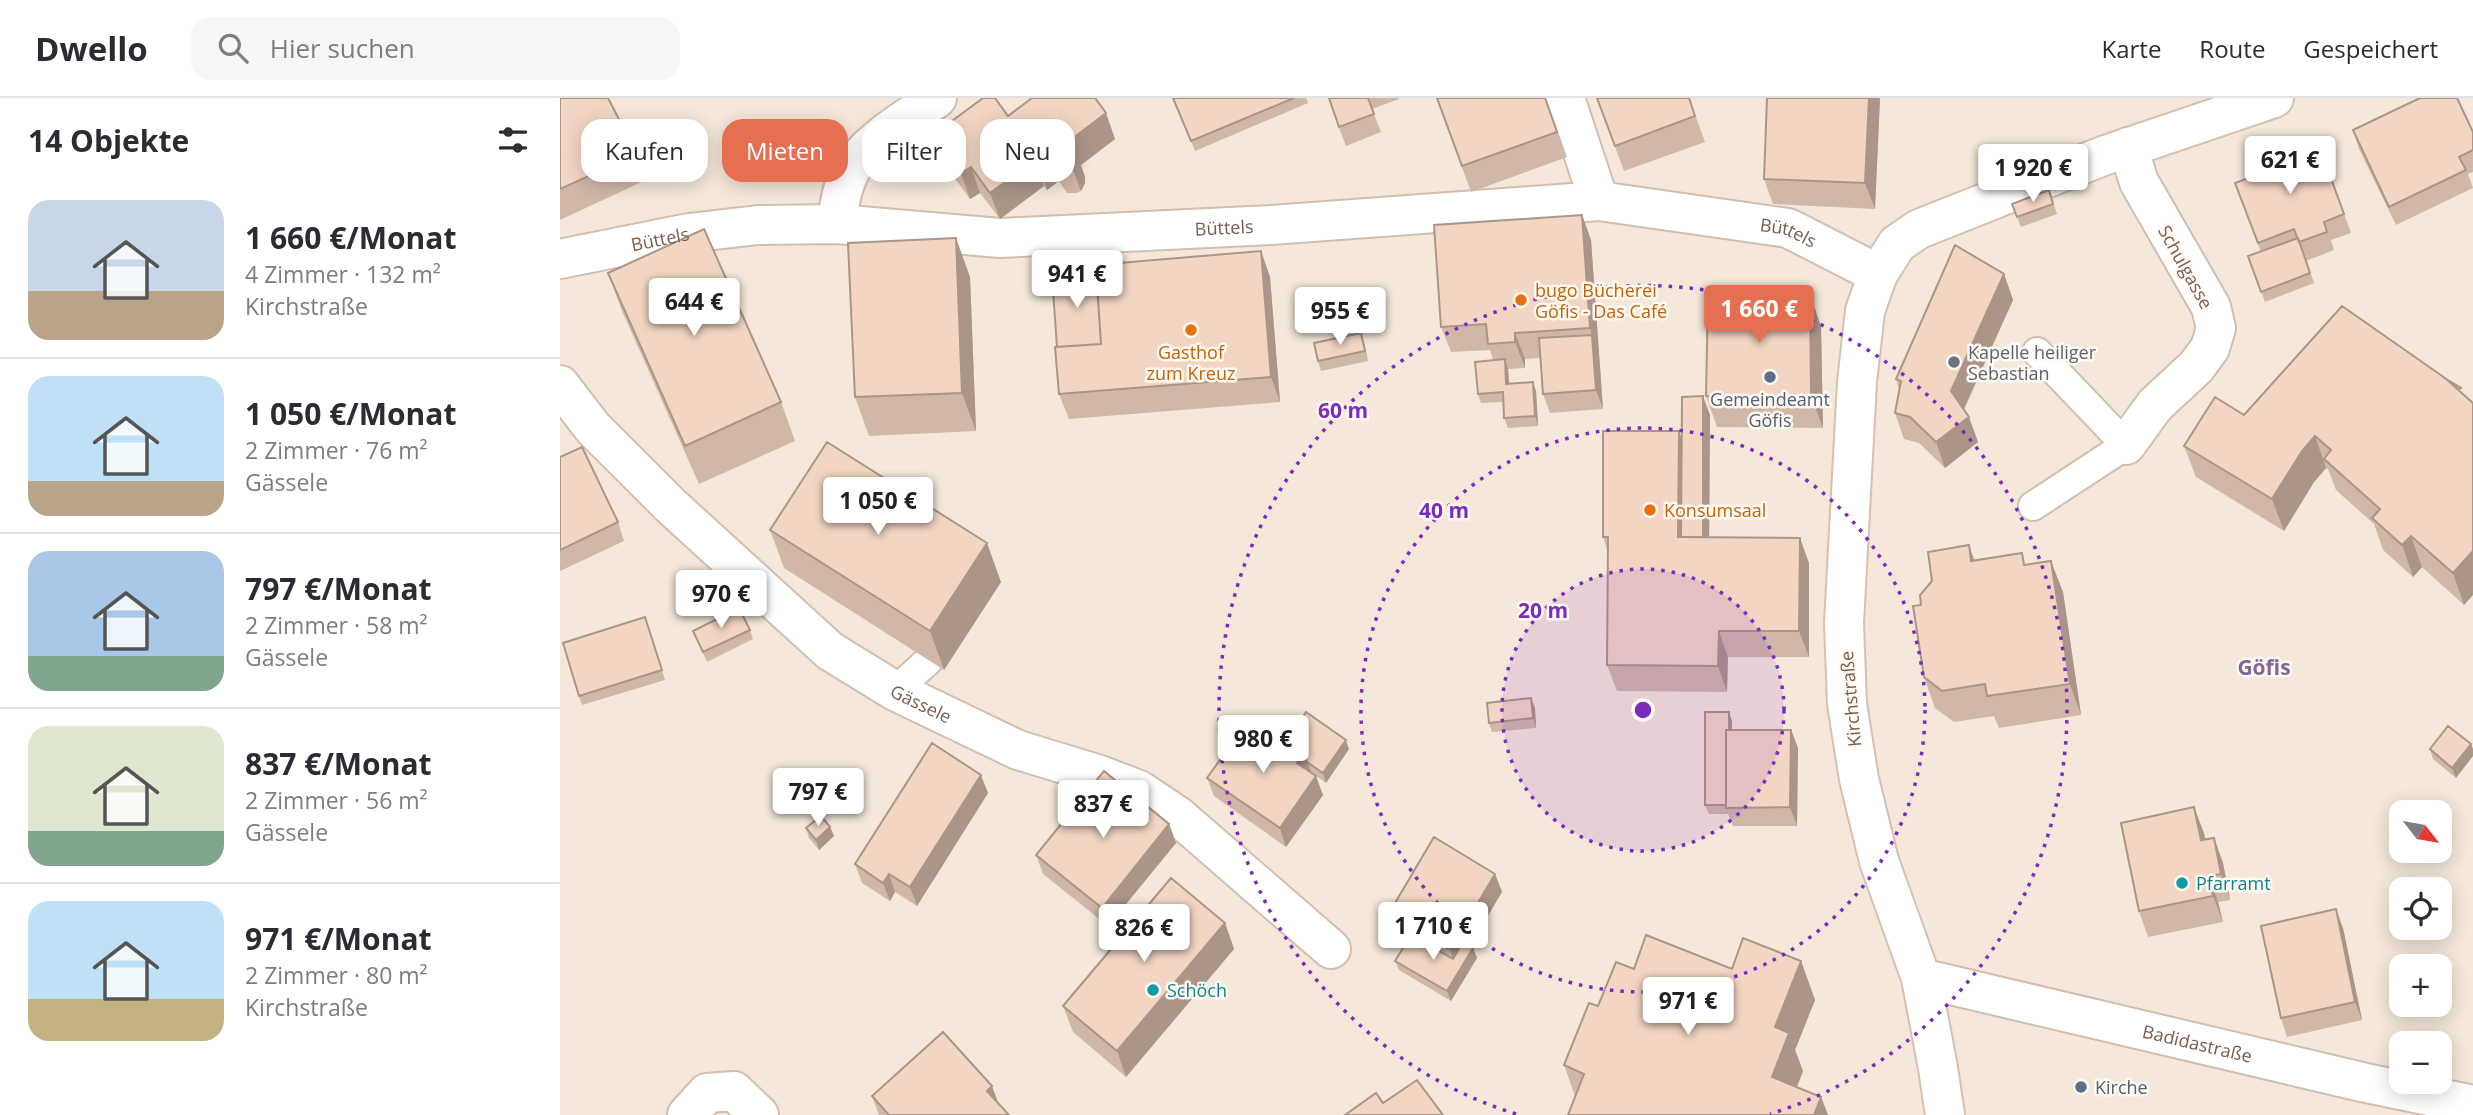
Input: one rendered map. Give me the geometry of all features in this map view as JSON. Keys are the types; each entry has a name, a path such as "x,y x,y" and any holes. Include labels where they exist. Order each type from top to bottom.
{"street":[{"path":"837,224 840,197 855,163 887,133 937,98"},
{"path":"1565,98 1598,201"},
{"name":"Kirchstraße","path":"1945,1115 1921,978 1879,861 1859,779 1847,704 1844,623 1857,382 1865,311 1878,274 1897,244 1919,229 2128,147 2274,98"},
{"name":"Schulgasse","path":"2126,445 2155,405 2196,367 2210,348 2216,328 2211,307 2139,182 2128,147"},
{"name":"Büttels","path":"560,259 703,232 758,225 837,224 1000,238 1271,225 1598,201 1788,228 1878,274"},
{"name":"Gässele","path":"560,386 603,438 670,505 830,651 895,691 1018,750 1139,790 1178,816 1331,949"},
{"name":"Badidastraße","path":"1921,978 2348,1079 2473,1105"},
{"path":"687,1115 707,1093 734,1091 759,1115"}],"lane":[{"path":"2033,506 2126,445 2037,352"},
{"path":"895,691 928,661"}],"shaded area":[{"path":"560,98 2473,98 2473,1115 560,1115"}],"building":[{"path":"560,98 608,98 619,119 581,119 581,179 560,189"},
{"path":"983,98 995,98 1008,116 1032,98 1095,98 1106,113 1075,137 1075,119 980,119 980,179 971,167 966,170 966,119 955,119"},
{"path":"1173,98 1294,98 1191,141"},
{"path":"1329,98 1368,98 1374,114 1339,127"},
{"path":"1437,98 1545,98 1557,132 1462,166"},
{"path":"1597,98 1689,98 1695,116 1615,146"},
{"path":"1767,98 1869,98 1865,183 1764,179"},
{"path":"2420,98 2457,98 2473,132 2473,150 2459,157 2466,170 2389,207 2353,130"},
{"path":"2296,149 2300,159 2321,151 2344,214 2324,222 2327,232 2299,242 2294,229 2258,243 2235,183 2251,177 2247,167"},
{"path":"982,182 1005,182 990,193"},
{"path":"2049,190 2053,204 2017,217 2012,204"},
{"name":"bugo Bücherei Göfis - Das Café","path":"1582,215 1590,328 1515,333 1515,342 1488,344 1486,324 1441,327 1434,225"},
{"path":"704,229 781,402 685,446 608,273"},
{"path":"956,238 962,393 855,397 848,243"},
{"path":"2298,238 2310,273 2261,292 2248,256"},
{"name":"Kapelle heiliger Sebastian","path":"1955,245 2004,274 1951,391 1969,417 1936,442 1910,417 1895,413 1901,381 1896,379"},
{"name":"Gasthof zum Kreuz","path":"1261,251 1271,377 1059,394 1055,347 1101,344 1096,265"},
{"path":"1096,272 1101,344 1057,347 1052,276"},
{"name":"Gemeindeamt Göfis","path":"1708,293 1810,295 1811,397 1706,396"},
{"path":"2342,306 2445,378 2473,403 2473,551 2453,573 2411,536 2402,545 2372,518 2380,509 2324,459 2331,450 2315,436 2302,451 2272,499 2184,446 2215,397 2244,415"},
{"path":"1361,333 1365,351 1318,361 1314,343"},
{"path":"1592,335 1596,390 1543,394 1539,338"},
{"path":"1505,359 1506,384 1533,382 1535,416 1504,418 1503,392 1478,394 1475,362"},
{"path":"1703,396 1703,537 1681,537 1682,397"},
{"path":"1603,431 1679,431 1678,537 1800,538 1799,631 1719,631 1718,666 1607,665 1608,537 1603,537"},
{"path":"827,442 987,543 930,631 770,530"},
{"path":"582,447 618,522 560,550 560,457"},
{"path":"1969,545 1971,561 2022,553 2024,565 2051,561 2070,684 1987,696 1985,684 1942,691 1924,677 1913,606 1921,605 1920,595 1932,581 1928,552"},
{"path":"739,608 750,630 703,652 693,631"},
{"path":"645,617 662,670 579,696 563,643"},
{"path":"1531,698 1533,718 1489,723 1487,703"},
{"path":"1306,712 1346,740 1323,773 1307,762 1304,754 1287,742"},
{"path":"1705,712 1729,712 1729,730 1726,730 1726,805 1705,805"},
{"path":"1245,725 1267,741 1273,732 1304,754 1297,763 1316,776 1280,828 1207,778"},
{"path":"2448,726 2471,744 2452,768 2430,749"},
{"path":"1726,730 1791,730 1790,807 1726,808"},
{"path":"932,743 981,775 910,887 889,874 883,883 855,864"},
{"path":"1104,771 1169,824 1102,908 1036,855"},
{"name":"Pfarramt","path":"2194,807 2201,840 2214,838 2221,874 2209,876 2213,896 2139,911 2121,823"},
{"path":"821,816 830,827 816,840 806,828"},
{"path":"1434,837 1495,874 1450,950 1388,915"},
{"name":"Schöch","path":"1171,878 1225,923 1117,1051 1063,1006"},
{"path":"2336,909 2355,1002 2281,1018 2261,926"},
{"path":"1411,935 1453,959 1463,942 1473,948 1447,991 1395,961"},
{"path":"1646,935 1732,969 1743,938 1801,961 1775,1027 1789,1033 1772,1077 1821,1097 1814,1115 1568,1115 1584,1074 1564,1065 1589,1003 1598,1006 1616,962 1634,969"},
{"path":"943,1032 992,1086 987,1091 1009,1115 889,1115 872,1096"},
{"path":"1417,1080 1443,1115 1345,1115 1376,1093 1383,1103"}],"place":[{"name":"bugo Bücherei Göfis - Das Café","path":"1521,300"},
{"name":"Gasthof zum Kreuz","path":"1191,330"},
{"name":"Kapelle heiliger Sebastian","path":"1954,362"},
{"name":"Gemeindeamt Göfis","path":"1770,377"},
{"name":"Konsumsaal","path":"1650,510"},
{"name":"Pfarramt","path":"2182,883"},
{"name":"Schöch","path":"1153,990"},
{"name":"Kirche","path":"2081,1087"}],"district":[{"name":"Göfis","path":"2264,667"}]}
